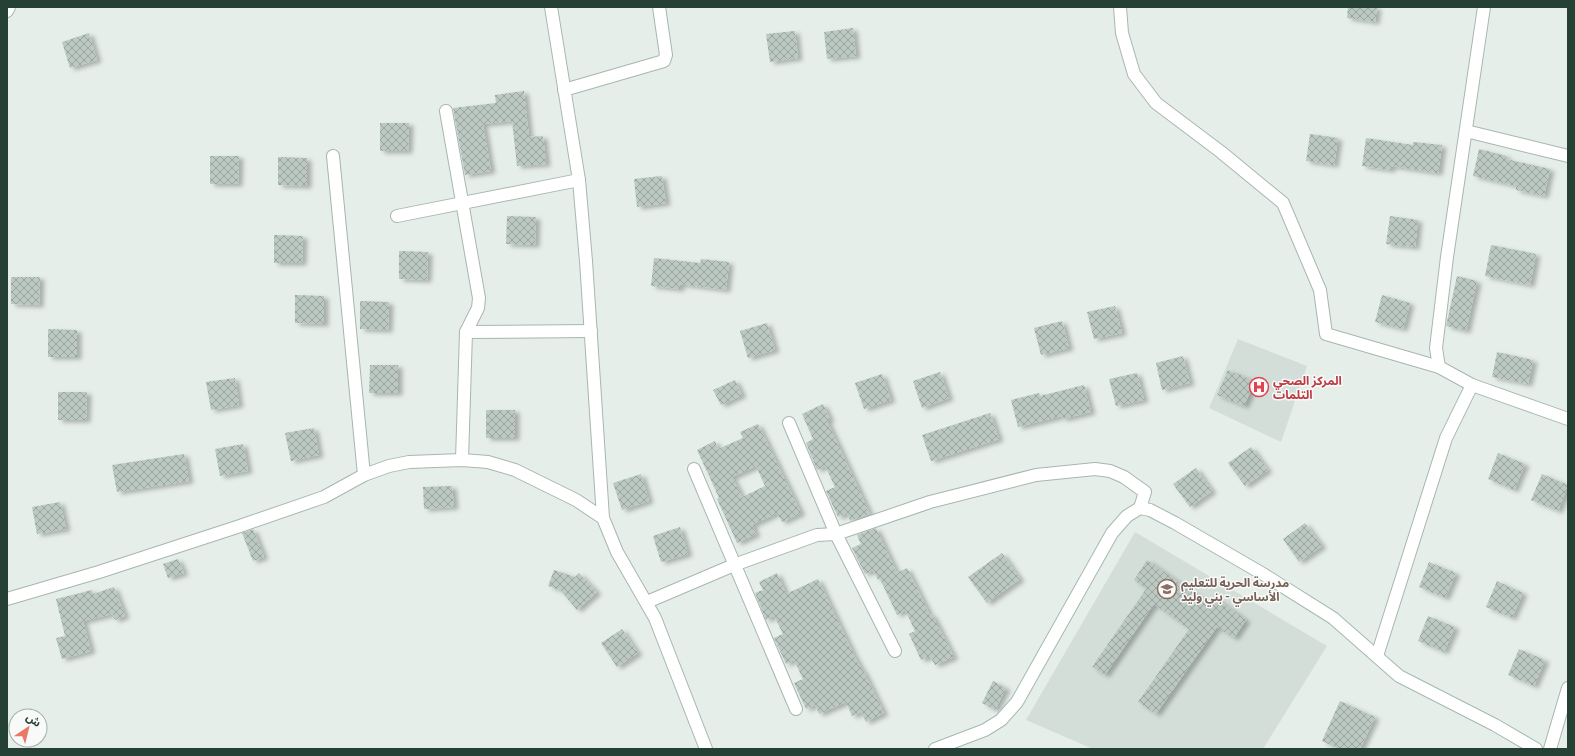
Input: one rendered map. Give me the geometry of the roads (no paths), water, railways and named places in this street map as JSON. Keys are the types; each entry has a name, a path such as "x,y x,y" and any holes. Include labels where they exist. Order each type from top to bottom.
{"street":[{"path":"7,11 9,7"},
{"path":"551,7 579,180 591,331 603,518 617,552 656,618 706,749"},
{"path":"564,90 664,61 666,55 659,7"},
{"path":"1120,7 1122,33 1134,74 1156,103 1257,180 1284,203 1320,290 1326,334 1439,367 1472,385 1568,419"},
{"path":"1439,367 1436,348 1447,257 1484,7"},
{"path":"446,111 461,203 479,298 478,308 466,332 462,460"},
{"path":"1466,131 1568,156"},
{"path":"334,156 364,475"},
{"path":"397,216 579,180"},
{"path":"466,332 591,331"},
{"path":"1377,656 1446,438 1472,385"},
{"path":"789,423 836,534 895,651"},
{"path":"7,599 99,572 237,528 324,496 364,475 389,466 409,462 462,460 488,462 515,470 576,500 603,518"},
{"path":"694,469 796,709"},
{"path":"647,602 734,565 817,535 836,534 930,502 1036,475 1095,469 1110,471 1124,477 1145,492 1140,508 1127,516 1112,533 1017,702 1001,720 985,730 935,749"},
{"path":"1140,508 1150,510 1176,523 1263,574 1332,618 1399,676 1495,725 1536,749"},
{"path":"1550,749 1568,688"}],"place":[{"name":"المركز الصحي التلمات","path":"1259,387"},
{"name":"مدرسة الحرية للتعليم الأساسي - بني وليد","path":"1167,589"}]}
